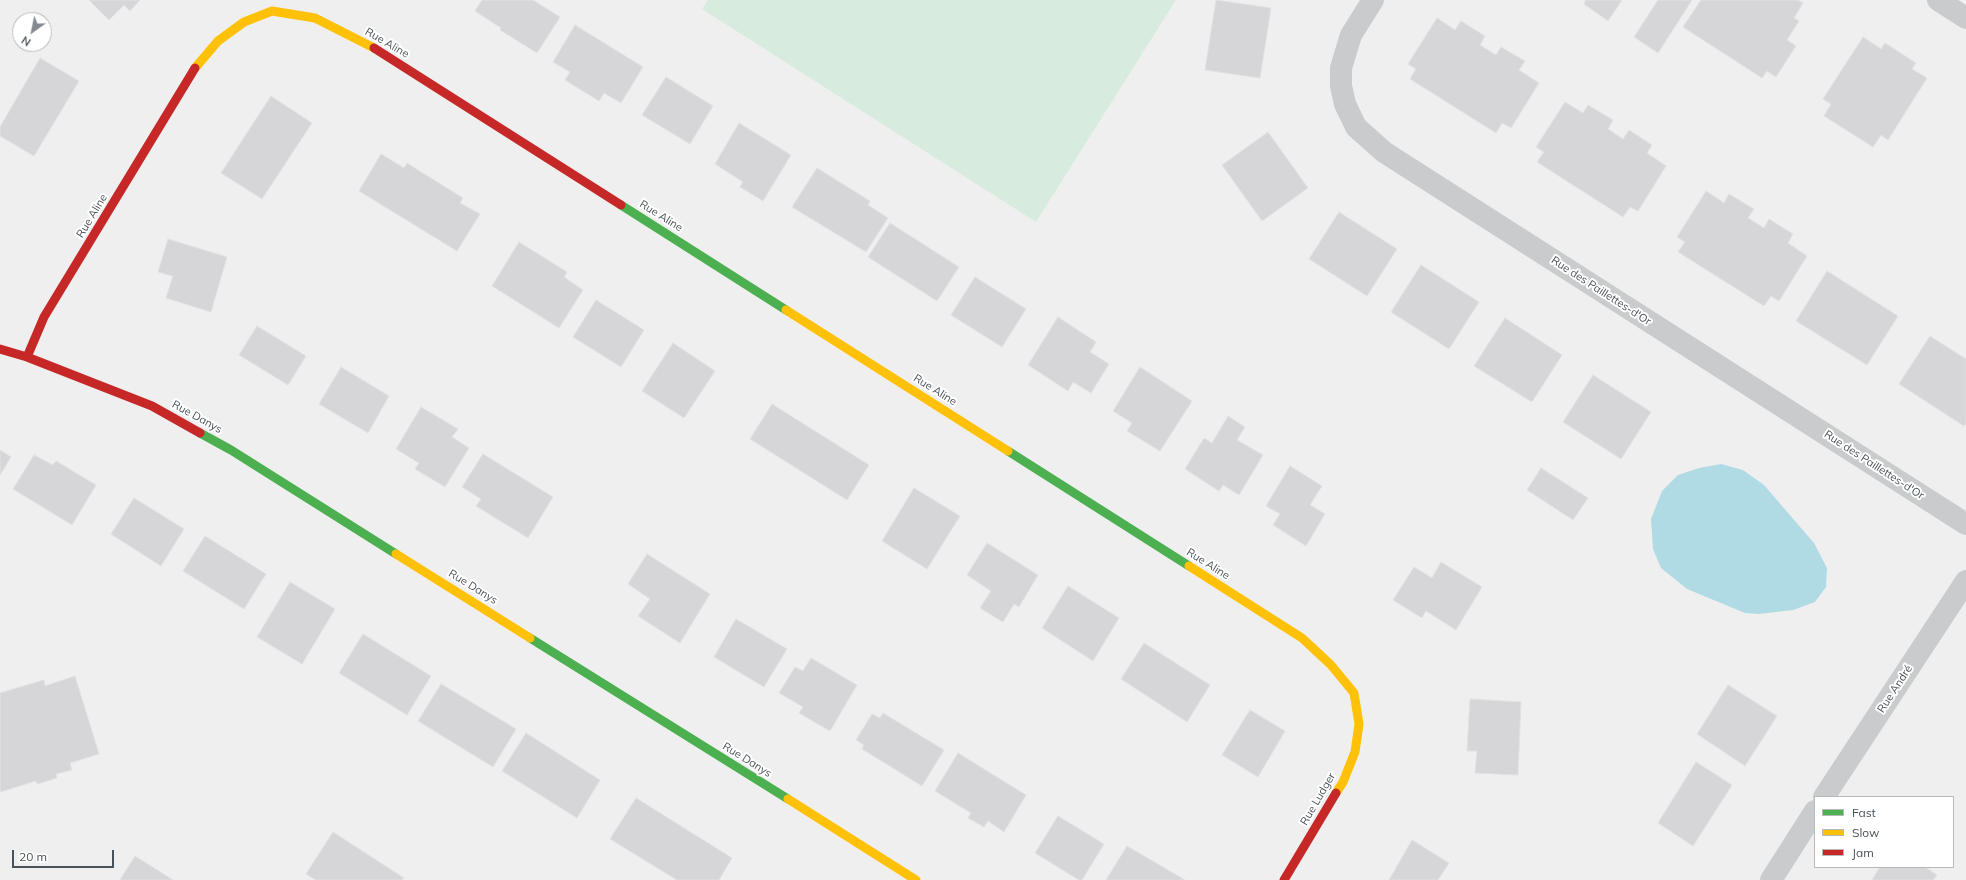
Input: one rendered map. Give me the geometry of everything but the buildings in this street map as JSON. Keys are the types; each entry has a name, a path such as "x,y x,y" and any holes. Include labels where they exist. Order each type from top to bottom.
{"street":[{"name":"Rue des Paillettes-d'Or","path":"1373,0 1351,35 1341,68 1341,86 1345,104 1356,127 1384,152 1966,524"},
{"path":"1938,0 1966,18"},
{"name":"Rue Aline","path":"27,357 44,317 194,69 218,41 244,22 272,11 316,18 389,57 1302,638 1331,665 1354,693 1359,724"},
{"name":"Rue Danys","path":"0,349 27,357 152,406 231,450 916,880"},
{"name":"Rue André","path":"1825,796 1966,581"},
{"name":"Rue Ludger","path":"1284,880 1343,782 1355,752 1359,724"},
{"path":"1771,880 1814,813"}],"green space":[{"path":"708,0 1176,0 1036,222 702,9"}],"water":[{"path":"1721,464 1743,470 1764,485 1814,543 1827,568 1826,587 1815,602 1793,610 1759,614 1745,613 1687,589 1661,568 1653,549 1651,519 1662,491 1678,475 1699,468"}],"traffic: fast":[{"path":"621,205 786,310"},
{"path":"200,433 231,450 396,554"},
{"path":"1008,451 1189,566"},
{"path":"530,638 788,799"}],"traffic: slow":[{"path":"195,68 218,41 244,22 272,11 315,18 374,48"},
{"path":"786,310 1008,451"},
{"path":"396,554 530,638"},
{"path":"1189,566 1302,638 1331,665 1354,693 1359,724 1355,752 1343,782 1336,793"},
{"path":"788,799 916,880"}],"traffic: jam":[{"path":"374,48 621,205"},
{"path":"27,357 44,317 195,68"},
{"path":"0,349 27,357 152,406 200,433"},
{"path":"1284,880 1336,793"}]}
